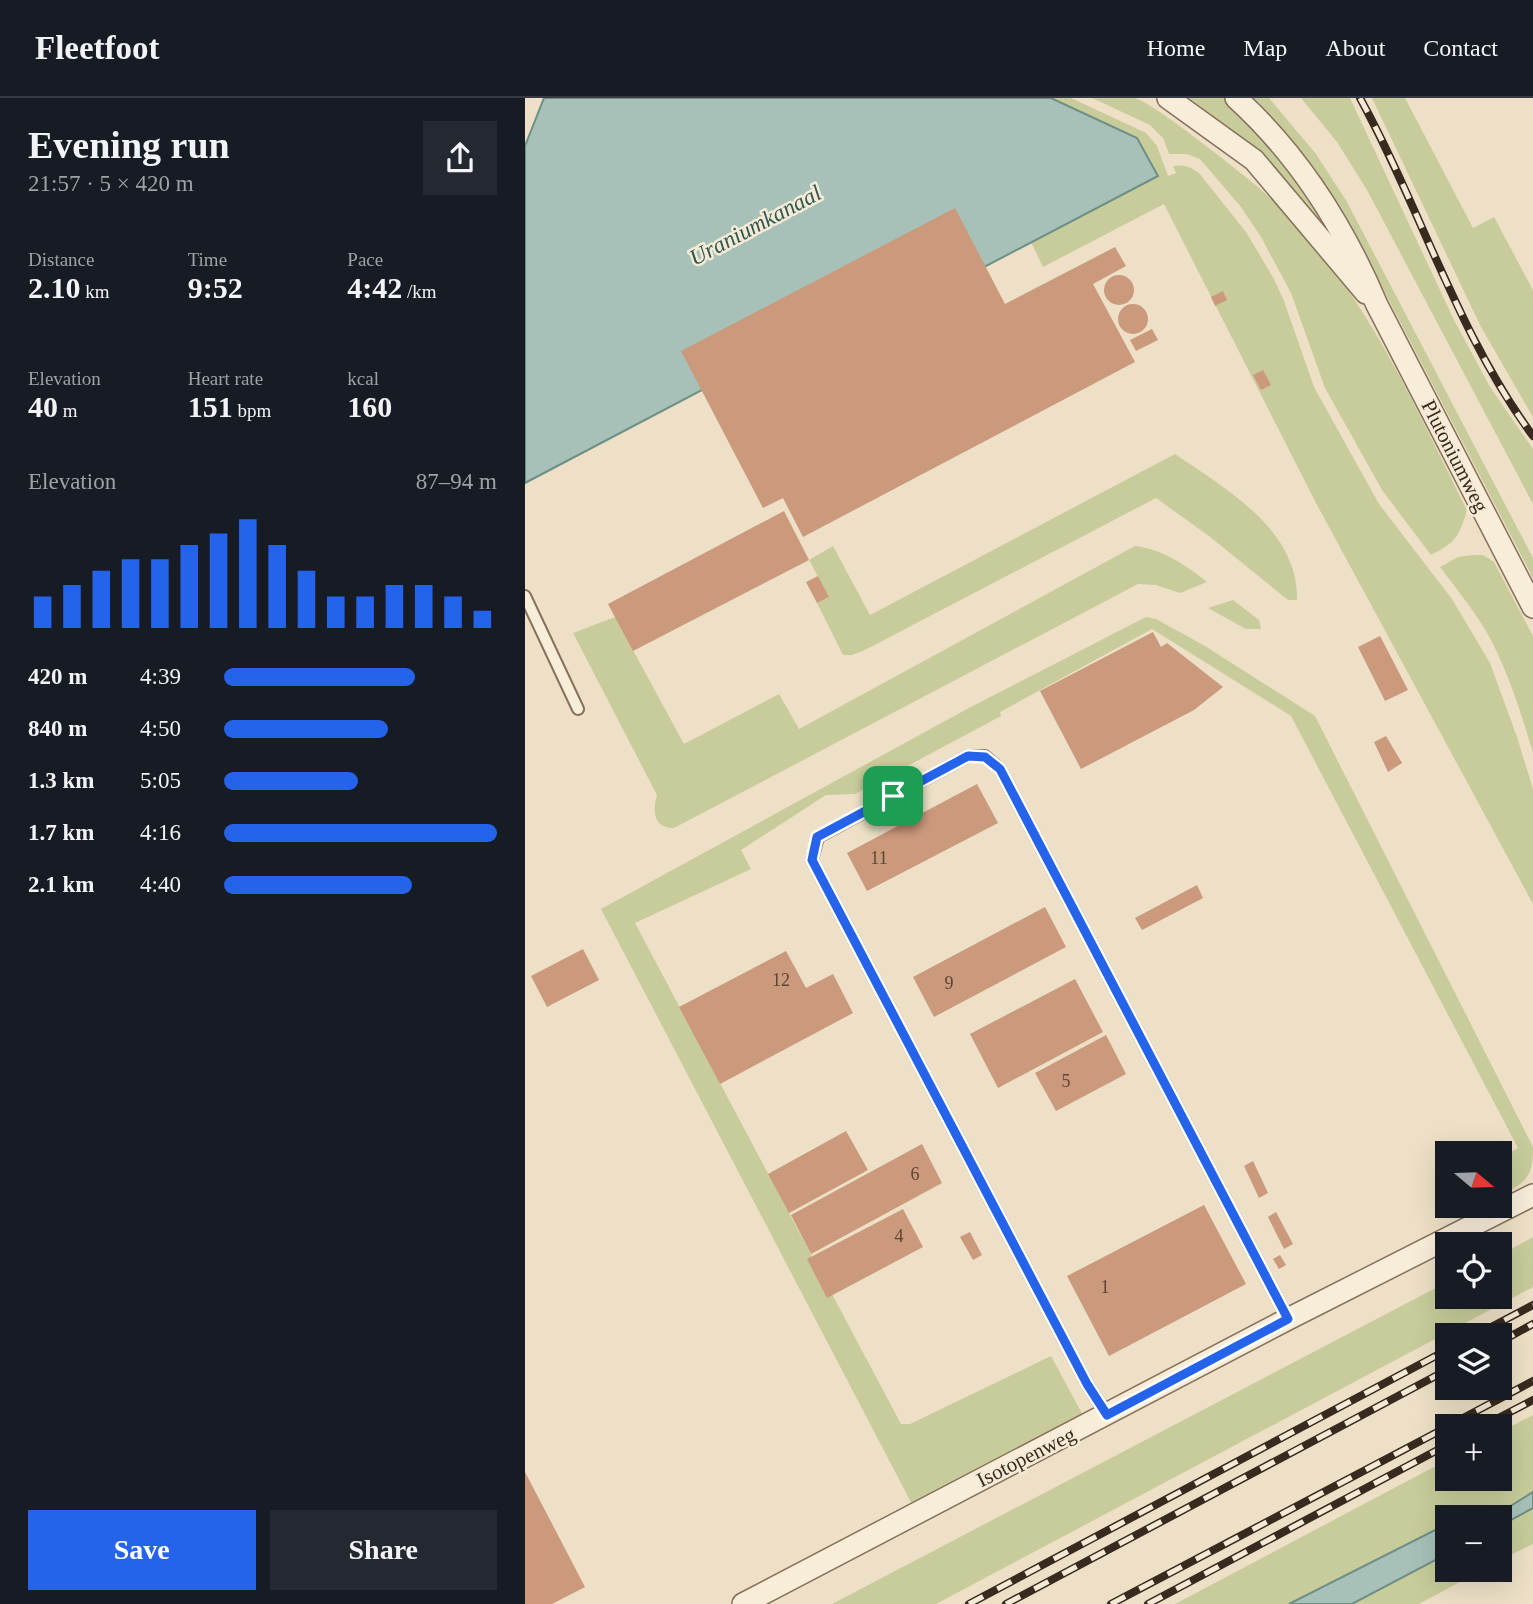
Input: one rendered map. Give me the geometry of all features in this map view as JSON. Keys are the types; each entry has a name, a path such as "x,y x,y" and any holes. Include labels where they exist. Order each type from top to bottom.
{"street":[{"name":"Plutoniumweg","path":"1168,98 1254,160 1347,274 1377,305"},
{"name":"Plutoniumweg","path":"1236,98 1294,159 1331,212 1358,260 1377,305 1533,607"},
{"name":"Isotopenweg","path":"743,1604 1288,1319 1533,1195"}],"lane":[{"path":"525,597 578,709"},
{"path":"1107,1415 1081,1372 812,860 817,837 968,756 985,757 1000,769 1288,1319"}],"green space":[{"path":"1051,98 1071,98 1146,133 1157,146 1168,176 1176,173 1173,166 1177,165 1187,166 1199,173 1246,232 1284,301 1314,387 1379,504 1452,599 1490,663 1533,789 1533,904 1316,503 1164,204 1043,267 1031,242 1157,176 1137,138"},
{"path":"1092,98 1135,98 1164,115 1266,194 1322,254 1370,323 1391,360 1467,510 1459,533 1446,546 1431,555 1382,490 1325,388 1291,293 1261,237 1241,207 1200,159 1187,154 1169,154 1163,138 1150,125"},
{"path":"1189,98 1225,98 1231,103 1281,158 1349,258 1233,134"},
{"path":"1248,98 1269,98 1316,154 1347,202 1533,558 1533,578 1369,262 1342,217"},
{"path":"1301,98 1350,98 1454,320 1490,387 1533,449 1533,504 1367,190 1337,142"},
{"path":"1372,98 1405,98 1473,228 1494,217 1533,290 1533,417 1481,327"},
{"path":"1175,454 1237,497 1273,532 1286,553 1294,575 1297,600 1288,600 1209,536 1156,498 865,650 843,655 817,603 829,597 809,560 833,546 870,615"},
{"path":"1135,546 1155,550 1173,559 1207,582 1180,593 1156,585 1138,584 674,828 662,825 656,818 657,795 573,633 615,617 684,744 779,694 799,729"},
{"path":"1483,555 1494,562 1533,636 1533,753 1510,683 1492,642 1440,567 1458,557"},
{"path":"1233,600 1259,620 1261,629 1246,629 1208,608"},
{"path":"1146,617 1156,619 1205,646 1315,716 1533,1147 1529,1172 1522,1183 1512,1189 1512,1151 1518,1148 1291,716 1152,629 1000,712 1001,716 855,794 826,795 741,850 751,869 635,923 901,1424 910,1424 1051,1356 1085,1419 914,1508 601,909 967,709"},
{"path":"1533,1237 1533,1287 1512,1298 1512,1248"},
{"path":"1435,1288 1435,1309 1492,1309 1465,1323 1435,1323 1435,1339 936,1604 832,1604"},
{"path":"1533,1415 1533,1492 1512,1505 1435,1505 1435,1530 1289,1604 1175,1604 1435,1466 1435,1491 1512,1491 1512,1426"},
{"path":"1533,1508 1533,1544 1512,1554 1512,1519"},
{"path":"1435,1560 1435,1582 1460,1582 1419,1604 1352,1604"}],"water":[{"name":"Uraniumkanaal","path":"544,98 1051,98 1137,138 1158,176 856,334 839,318 525,483 525,146"},
{"path":"1533,1492 1533,1508 1512,1519 1512,1505"},
{"path":"1435,1530 1435,1560 1352,1604 1289,1604"}],"building":[{"path":"955,208 1005,304 1115,247 1126,266 1093,284 1135,362 803,537 783,498 763,508 681,351"},
{"path":"1119,275 1129,280 1134,290 1129,300 1119,305 1109,300 1104,290 1109,280"},
{"path":"1223,291 1227,300 1215,306 1211,297"},
{"path":"1133,304 1143,309 1148,319 1143,329 1133,334 1123,329 1118,319 1123,309"},
{"path":"1152,329 1158,340 1136,351 1130,340"},
{"path":"1263,370 1271,385 1261,390 1253,375"},
{"path":"784,511 809,560 633,651 608,604"},
{"path":"818,576 829,597 817,603 806,582"},
{"path":"1153,632 1161,647 1167,643 1223,687 1194,710 1081,769 1040,691"},
{"path":"1380,636 1408,690 1385,701 1358,647"},
{"path":"1386,736 1402,763 1388,772 1374,742"},
{"path":"977,784 998,823 867,891 847,853"},
{"path":"1197,885 1203,898 1142,930 1135,918"},
{"path":"1045,907 1066,947 934,1017 913,977"},
{"path":"583,949 599,980 547,1007 531,976"},
{"path":"786,951 806,988 833,974 853,1013 720,1084 679,1007"},
{"path":"1075,979 1103,1032 998,1088 970,1034"},
{"path":"1106,1035 1126,1074 1056,1111 1035,1073"},
{"path":"846,1131 868,1170 789,1213 768,1174"},
{"path":"922,1144 942,1183 811,1254 791,1215"},
{"path":"1253,1161 1268,1193 1259,1198 1244,1166"},
{"path":"1204,1205 1246,1284 1109,1356 1067,1276"},
{"path":"903,1209 923,1247 827,1298 807,1259"},
{"path":"1276,1212 1293,1244 1284,1249 1268,1217"},
{"path":"970,1232 982,1255 973,1260 960,1237"},
{"path":"1280,1255 1286,1265 1279,1269 1273,1259"},
{"path":"525,1472 585,1587 552,1604 525,1604"}],"railway":[{"path":"1360,98 1482,355 1533,436"},
{"path":"1499,1323 1533,1305"},
{"path":"1512,1335 1533,1324"},
{"path":"969,1604 1435,1356"},
{"path":"1006,1604 1435,1376"},
{"path":"1471,1414 1533,1381"},
{"path":"1506,1414 1533,1400"},
{"path":"1111,1604 1435,1433"},
{"path":"1148,1604 1435,1451"}],"route":[{"path":"968,756 985,757 1000,769 1288,1319 1107,1415 1087,1384 812,860 817,837 893,796 968,756"}]}
